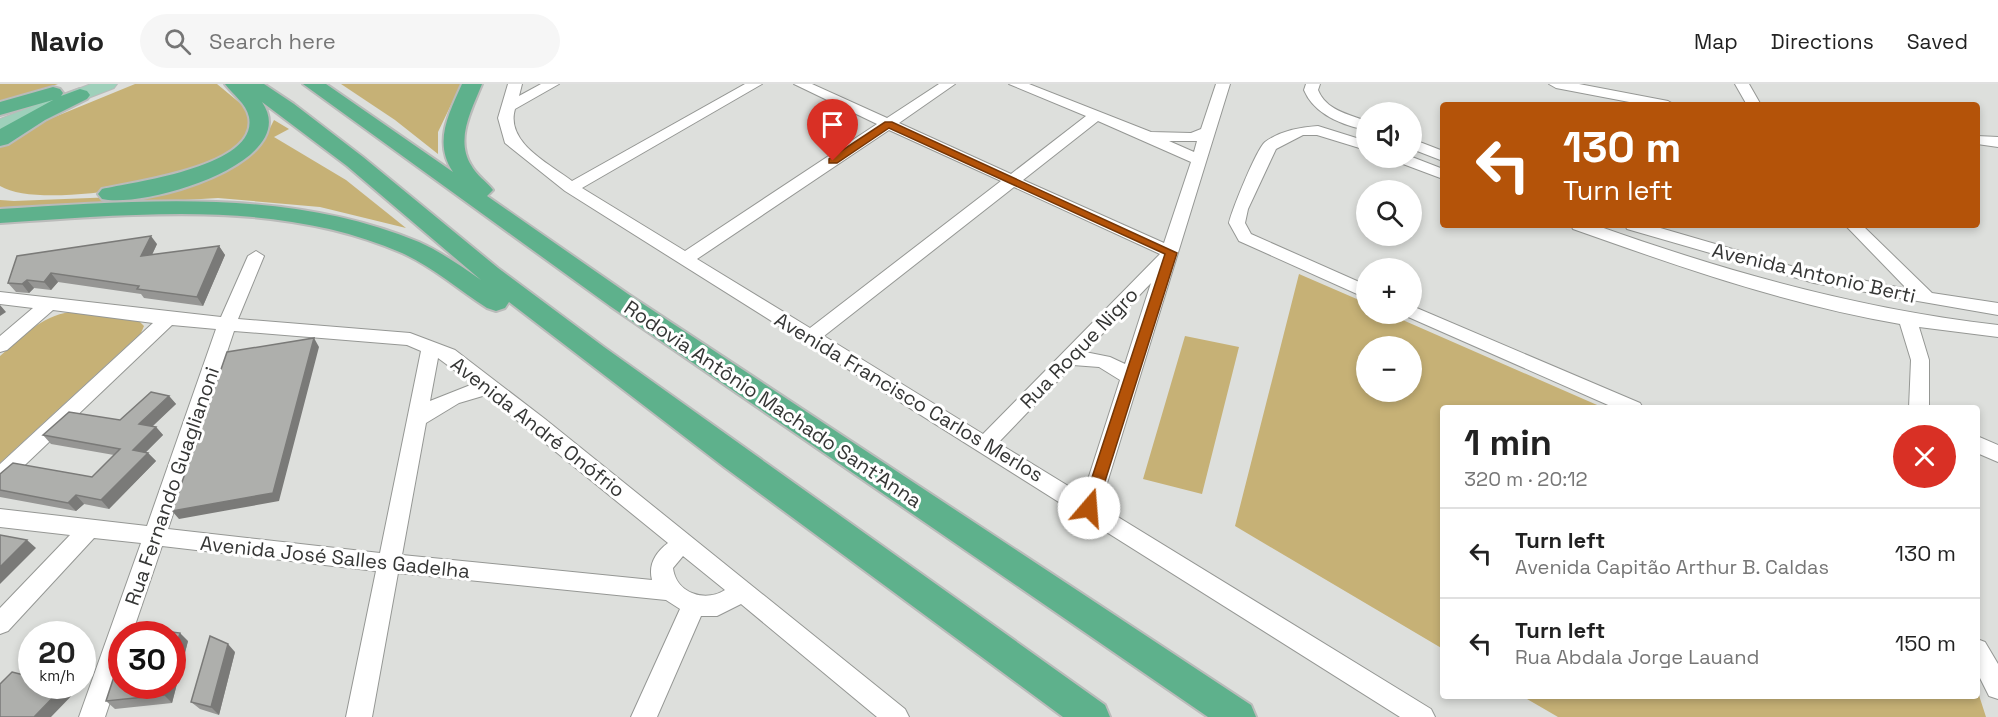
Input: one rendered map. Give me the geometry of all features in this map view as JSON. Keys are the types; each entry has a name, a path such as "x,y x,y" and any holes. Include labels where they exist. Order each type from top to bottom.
{"highway":[{"path":"0,195 22,198 125,194 163,187 201,174 230,159 249,145 259,130 260,119 256,108 235,84"},
{"path":"250,84 348,154 459,251 647,395 1092,717"},
{"name":"Rodovia Antônio Machado Sant'Anna","path":"313,84 553,253 1238,717"},
{"path":"472,84 452,130 454,155 467,178 553,253"},
{"path":"0,109 74,90"},
{"path":"0,139 74,90"},
{"path":"0,216 198,208 256,211 321,219 377,234 412,248 647,395"}],"main road":[{"path":"0,114 74,90 108,84"},
{"path":"0,126 74,90"}],"street":[{"name":"Avenida Francisco Carlos Merlos","path":"515,84 505,118 513,143 571,188 1422,717"},
{"path":"508,107 552,84"},
{"path":"571,188 755,84"},
{"path":"801,84 1172,253"},
{"path":"685,259 948,84"},
{"path":"1016,84 1139,132 1200,161"},
{"path":"1089,508 1224,84"},
{"path":"1313,84 1312,96 1326,110 1356,122"},
{"path":"1556,84 1652,102"},
{"path":"1742,84 1752,102"},
{"path":"810,338 1095,116"},
{"path":"1356,143 1318,130 1300,131 1270,146 1240,209 1237,223 1245,237 1356,287"},
{"path":"1139,132 1193,138 1208,132"},
{"path":"1980,140 1998,142"},
{"path":"1422,148 1440,155"},
{"path":"1422,166 1440,173"},
{"path":"1588,228 1685,262 1746,280 1908,319 1998,331"},
{"name":"Avenida Antonio Berti","path":"1644,228 1714,250 1812,276 1998,309"},
{"path":"1856,228 1926,298"},
{"name":"Rua Roque Nigro","path":"986,444 1172,253"},
{"name":"Rua Fernando Guaglianoni","path":"92,717 227,324 256,256"},
{"name":"Avenida André Onófrio","path":"0,298 168,319 410,339 448,355 896,717"},
{"path":"0,346 49,304"},
{"path":"1422,316 1626,405"},
{"path":"0,476 168,319"},
{"path":"1908,319 1920,360 1919,405"},
{"path":"359,717 431,348"},
{"path":"1069,359 1104,359 1119,367 1131,380"},
{"path":"418,418 454,396 490,387"},
{"path":"1980,445 1998,454"},
{"name":"Avenida José Salles Gadelha","path":"0,518 390,563 660,584"},
{"path":"0,624 89,529"},
{"path":"683,543 664,560 660,584 693,607 713,607 742,591"},
{"path":"644,717 693,607"},
{"path":"1980,655 1997,684"}],"shaded area":[{"path":"0,84 58,84 0,104"},
{"path":"135,84 217,84 252,113 246,142 195,173 125,189 96,193 40,195 17,192 0,186 0,147 35,125"},
{"path":"341,84 461,84 438,132 438,154 395,120"},
{"path":"274,120 289,129 274,137 346,180 406,228 320,207 218,198 0,211 0,200 141,196 238,160 262,144"},
{"path":"1299,274 1356,299 1356,324 1412,324 1597,405 1440,405 1440,647 1235,526"},
{"path":"70,312 138,320 144,326 141,333 0,463 0,356 41,323"},
{"path":"1185,336 1239,347 1202,494 1143,479"},
{"path":"1980,698 1986,717 1558,717 1527,699"}],"building":[{"path":"151,236 141,256 219,246 197,297 137,289 139,286 51,273 44,282 27,280 22,284 8,283 17,256"},
{"path":"314,338 273,493 172,511 227,352"},
{"path":"151,392 169,396 139,424 156,427 133,450 148,453 101,500 76,495 68,503 0,490 0,474 13,463 92,477 120,449 43,435 69,412 120,420"},
{"path":"0,535 27,540 0,567"},
{"path":"210,636 228,644 211,707 191,702"},
{"path":"12,672 18,674 18,699 51,699 34,717 0,717 0,684"}],"route":[{"path":"833,161 888,124 1172,253 1089,508"}]}
